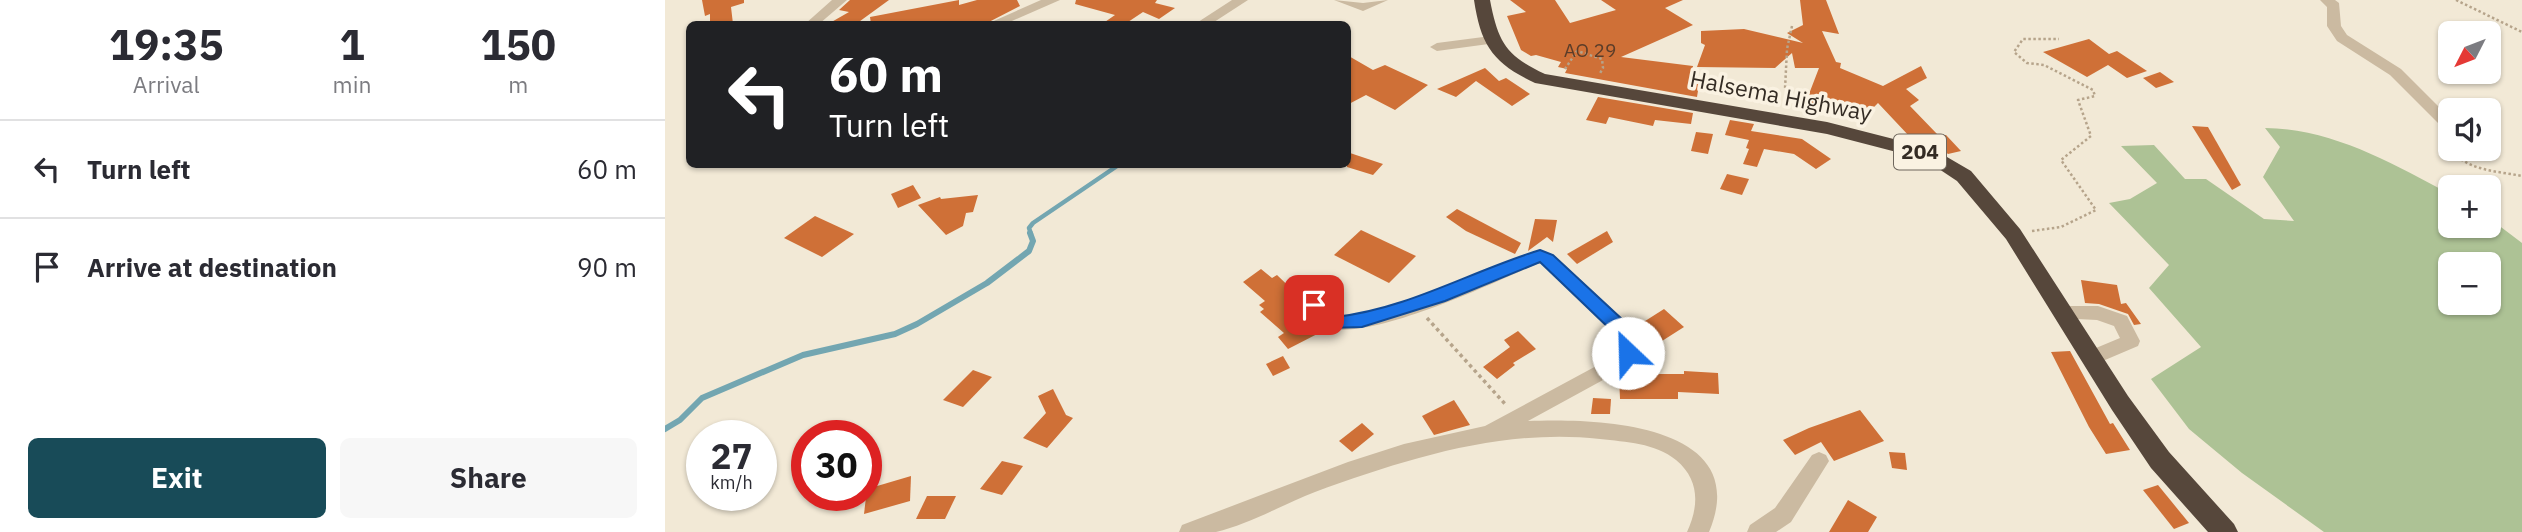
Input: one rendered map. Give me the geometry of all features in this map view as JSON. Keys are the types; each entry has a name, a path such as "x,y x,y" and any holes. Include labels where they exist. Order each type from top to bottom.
{"highway":[{"path":"1482,0 1490,40"},
{"name":"Halsema Highway","path":"1490,40 1506,62 1541,79 1827,128 1914,150 1940,161 1964,176 2013,234 2091,358 2160,460 2225,532"}],"street":[{"path":"815,21 840,0"},
{"path":"1001,21 1053,0"},
{"path":"1222,20 1241,0"},
{"path":"1341,0 1363,7 1381,0"},
{"path":"2327,0 2334,6 2332,18 2336,31 2343,40 2386,64 2438,114"},
{"path":"1437,47 1490,40"},
{"path":"1314,305 1326,320 1341,324 1414,305 1540,256 1548,259 1619,327 1629,343 1628,353 1623,359 1481,436"},
{"path":"2063,313 2098,313 2121,321 2130,341 2091,358"},
{"path":"1518,417 1549,427"},
{"path":"1190,532 1379,460 1481,436 1549,427 1607,429 1652,438 1681,451 1696,467 1706,490 1707,513 1698,532"},
{"path":"1758,532 1783,515 1819,461"}],"path":[{"path":"2456,0 2522,32"},
{"path":"1792,26 1787,49 1785,89 1801,97"},
{"path":"2013,234 2061,227 2097,210 2061,159 2091,136 2078,100 2095,96 2093,90 2044,65 2027,63 2014,52 2023,39 2059,39"},
{"path":"1556,82 1577,51 1602,59"},
{"path":"2459,161 2522,176"},
{"path":"1414,305 1468,367 1518,417"}],"green space":[{"path":"2265,128 2314,134 2361,150 2438,188 2438,238 2501,238 2501,227 2522,243 2522,532 2324,532 2242,473 2189,429 2151,379 2201,347 2149,288 2169,265 2109,203 2130,199 2157,183 2121,146 2154,145 2185,179 2206,179 2264,219 2294,221 2263,177 2280,147"}],"building":[{"path":"702,0 744,0 744,3 731,7 733,21 710,21 710,14 705,16"},
{"path":"850,0 889,0 860,21 833,21 849,12 839,10"},
{"path":"959,0 959,5 977,0 1017,0 1020,6 991,21 871,21 870,17"},
{"path":"1076,0 1157,0 1155,3 1175,8 1159,19 1143,12 1130,21 1106,21 1115,15 1075,4"},
{"path":"1510,0 1555,0 1570,23 1616,10 1601,0 1683,0 1665,8 1693,25 1621,57 1693,66 1692,76 1700,78 1697,97 1565,73 1567,69 1558,67 1561,62 1531,56 1521,50 1507,16 1526,12"},
{"path":"1800,0 1826,0 1839,34 1822,31 1836,62 1841,63 1840,68 1883,86 1921,66 1927,78 1906,89 1919,100 1910,106 1938,135 1946,135 1961,151 1948,154 1934,142 1924,144 1915,136 1910,137 1878,103 1863,118 1828,102 1825,111 1804,107 1819,68 1795,68 1792,53 1775,68 1697,67 1705,45 1701,43 1701,31 1744,29 1803,43 1787,33 1803,25"},
{"path":"2089,39 2109,54 2117,51 2147,71 2127,78 2108,65 2087,77 2043,52"},
{"path":"1351,57 1373,70 1385,65 1428,85 1395,110 1366,95 1351,103"},
{"path":"1485,68 1499,81 1506,78 1530,94 1512,106 1476,81 1456,97 1437,89"},
{"path":"2160,72 2174,82 2156,88 2143,78"},
{"path":"1598,97 1693,113 1691,124 1655,120 1653,126 1609,117 1606,124 1586,120"},
{"path":"1730,120 1754,124 1751,131 1802,139 1831,159 1816,169 1794,154 1764,149 1757,167 1743,164 1749,149 1746,148 1749,140 1725,135"},
{"path":"2192,126 2208,127 2241,185 2232,190"},
{"path":"1696,132 1713,134 1708,154 1691,151"},
{"path":"1351,153 1383,164 1373,175 1350,168"},
{"path":"1727,174 1749,179 1742,195 1720,189"},
{"path":"913,185 921,198 898,208 891,194"},
{"path":"978,195 973,212 966,213 963,226 946,235 918,205 940,197"},
{"path":"1457,209 1521,243 1515,254 1466,231 1446,217"},
{"path":"815,216 854,234 822,257 784,238"},
{"path":"1535,219 1557,220 1553,242 1547,237 1528,251"},
{"path":"1361,230 1416,256 1389,283 1334,255"},
{"path":"1607,231 1613,242 1577,264 1567,254"},
{"path":"1261,269 1272,278 1277,275 1304,301 1303,307 1325,330 1288,349 1278,337 1284,333 1260,312 1264,309 1259,305 1265,301 1243,282"},
{"path":"2081,280 2117,285 2121,304 2126,303 2141,324 2134,325 2128,314 2099,304 2085,303"},
{"path":"1664,309 1684,327 1662,341 1642,323"},
{"path":"1518,331 1536,349 1513,363 1515,365 1497,379 1483,367 1510,347 1504,340"},
{"path":"2070,351 2110,424 2113,423 2130,450 2106,454 2089,427 2051,352"},
{"path":"1283,356 1290,368 1273,376 1266,364"},
{"path":"973,370 992,377 963,407 943,400"},
{"path":"1684,371 1718,373 1719,394 1678,392 1678,399 1620,399 1619,374 1684,374"},
{"path":"1053,389 1066,415 1073,418 1047,448 1023,438 1046,413 1038,396"},
{"path":"1593,398 1611,399 1610,414 1591,414"},
{"path":"1454,400 1470,425 1434,435 1422,416"},
{"path":"1860,410 1884,441 1834,461 1821,442 1795,455 1783,440 1809,428"},
{"path":"1362,423 1374,434 1352,452 1339,441"},
{"path":"1889,452 1905,453 1907,470 1892,468"},
{"path":"1002,461 1023,466 1002,495 980,489"},
{"path":"911,476 910,501 882,509 882,485"},
{"path":"2158,485 2189,523 2174,529 2143,490"},
{"path":"927,496 956,496 945,519 916,519"},
{"path":"1848,500 1877,517 1868,532 1829,532"}],"waterway":[{"path":"1031,234 1029,228 1033,223 1114,168"},
{"path":"665,429 680,420 702,398 803,355 895,334 917,324 987,283 1029,251 1033,241 1030,233"}],"route":[{"path":"1314,305 1326,320 1333,323 1362,320 1440,296 1540,256 1548,259 1619,327 1629,343 1628,353"}]}
